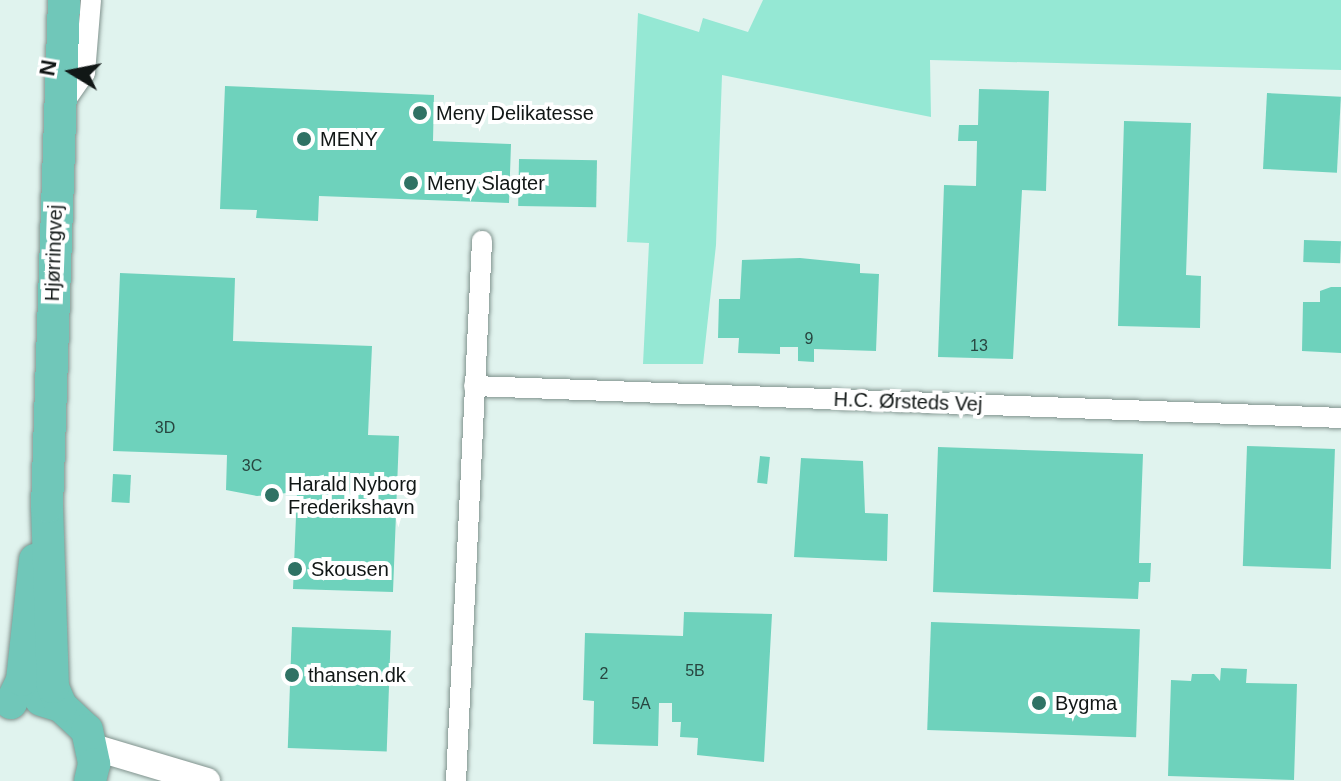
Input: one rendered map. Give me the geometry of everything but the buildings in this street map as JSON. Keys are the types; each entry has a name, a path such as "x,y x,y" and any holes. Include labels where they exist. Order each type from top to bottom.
{"main road":[{"name":"Hjørringvej","path":"61,706 53,687 47,507 64,0"},
{"name":"Hjørringvej","path":"6,706 22,680 38,533 47,507"},
{"path":"6,706 37,699 61,706 81,723 93,747 90,781"}],"street":[{"path":"60,108 85,73 91,0"},
{"path":"456,781 482,241"},
{"name":"H.C. Ørsteds Vej","path":"474,386 1341,418"},
{"path":"93,747 207,781"}],"green space":[{"path":"763,0 1341,0 1341,70 930,60 931,117 722,75 716,245 703,364 643,364 649,243 627,242 638,13 699,32 703,18 748,32"}],"place":[{"name":"Meny Delikatesse","path":"420,113"},
{"name":"MENY","path":"304,139"},
{"name":"Meny Slagter","path":"411,183"},
{"name":"Harald Nyborg Frederikshavn","path":"272,495"},
{"name":"Skousen","path":"295,569"},
{"name":"thansen.dk","path":"292,675"},
{"name":"Bygma","path":"1039,703"}]}
